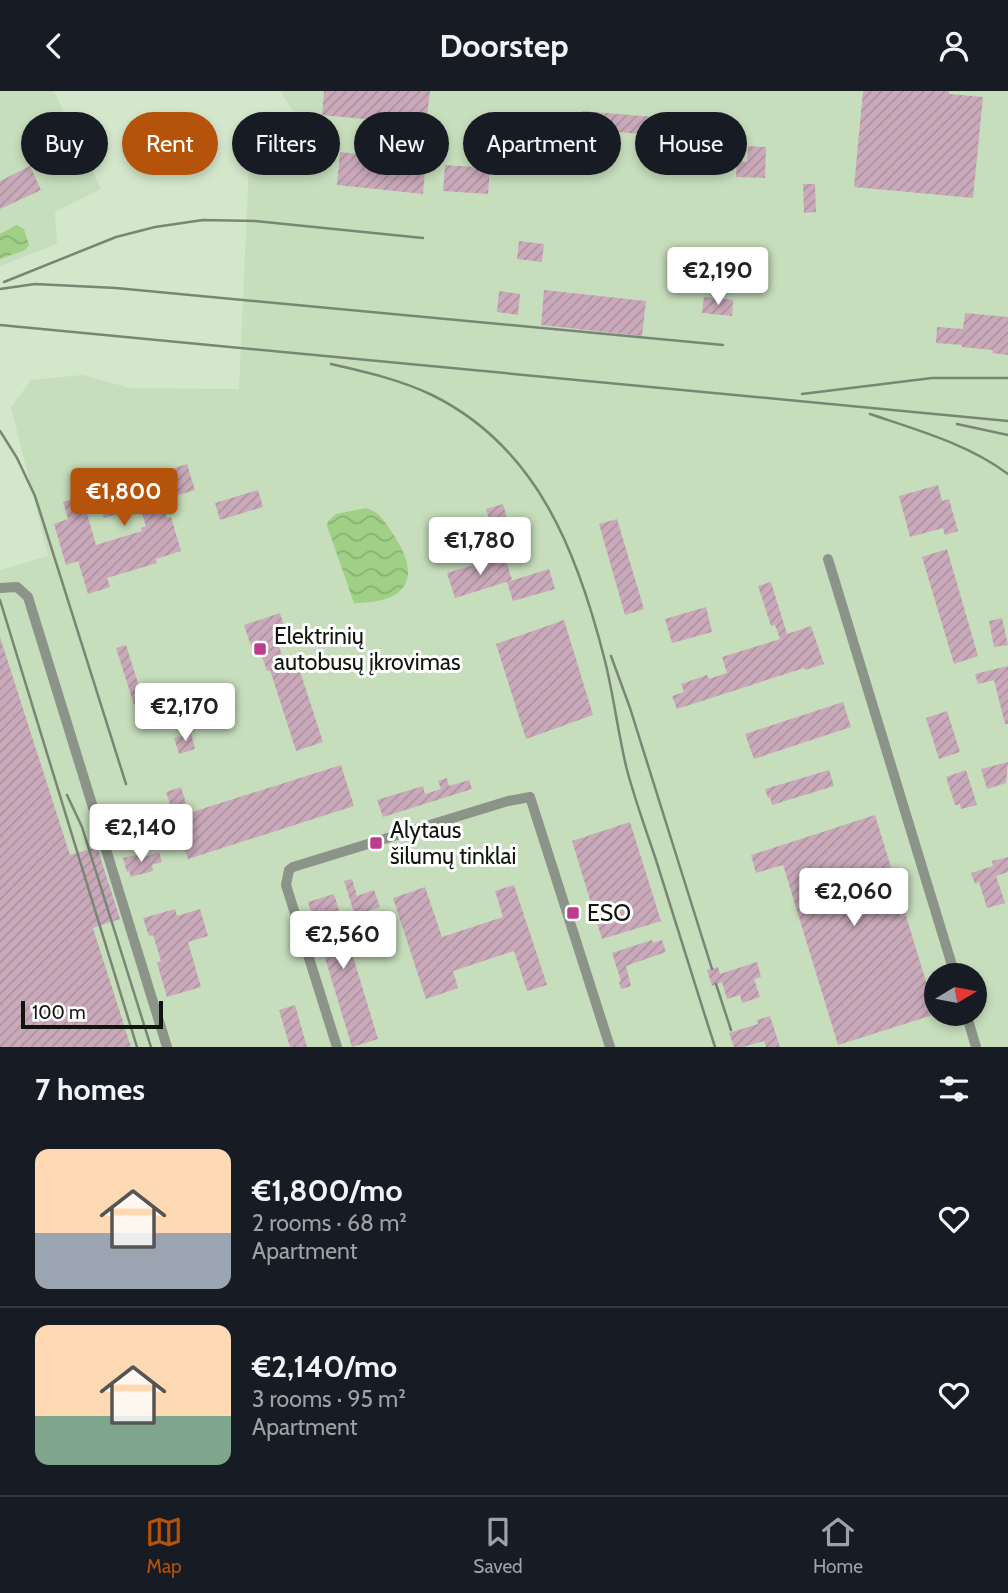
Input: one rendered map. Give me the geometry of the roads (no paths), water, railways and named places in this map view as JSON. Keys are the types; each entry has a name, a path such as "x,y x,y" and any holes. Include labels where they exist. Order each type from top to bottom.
{"street":[{"path":"828,559 951,963"},
{"path":"0,588 17,587 28,597 167,1047"},
{"path":"337,1047 286,885 289,870 508,800 530,797 610,1047"},
{"path":"970,1026 976,1047"}],"water":[{"path":"16,225 24,229 29,245 25,250 0,259 0,234"},
{"path":"366,508 379,515 393,534 407,564 408,576 398,593 387,599 354,603 327,526 328,521 336,514"}],"railway":[{"path":"4,282 116,237 155,227 203,220 255,221 423,238"},
{"path":"0,289 35,284 116,288 723,345"},
{"path":"0,325 1008,421"},
{"path":"331,364 408,385 432,395 469,417 500,443 526,474 548,507 566,544 594,621 630,781 715,1047"},
{"path":"802,394 932,378 1008,378"},
{"path":"870,414 959,446 993,463 1008,474"},
{"path":"957,424 1008,435"},
{"path":"0,431 17,458 35,496 126,784"},
{"path":"0,600 137,1047"},
{"path":"611,656 630,708 712,969"},
{"path":"67,795 82,827 151,1047"},
{"path":"716,984 731,1030"}],"place":[{"name":"Elektrinių autobusų įkrovimas","path":"260,649"},
{"name":"Alytaus šilumų tinklai","path":"376,843"},
{"name":"ESO","path":"573,913"}]}
